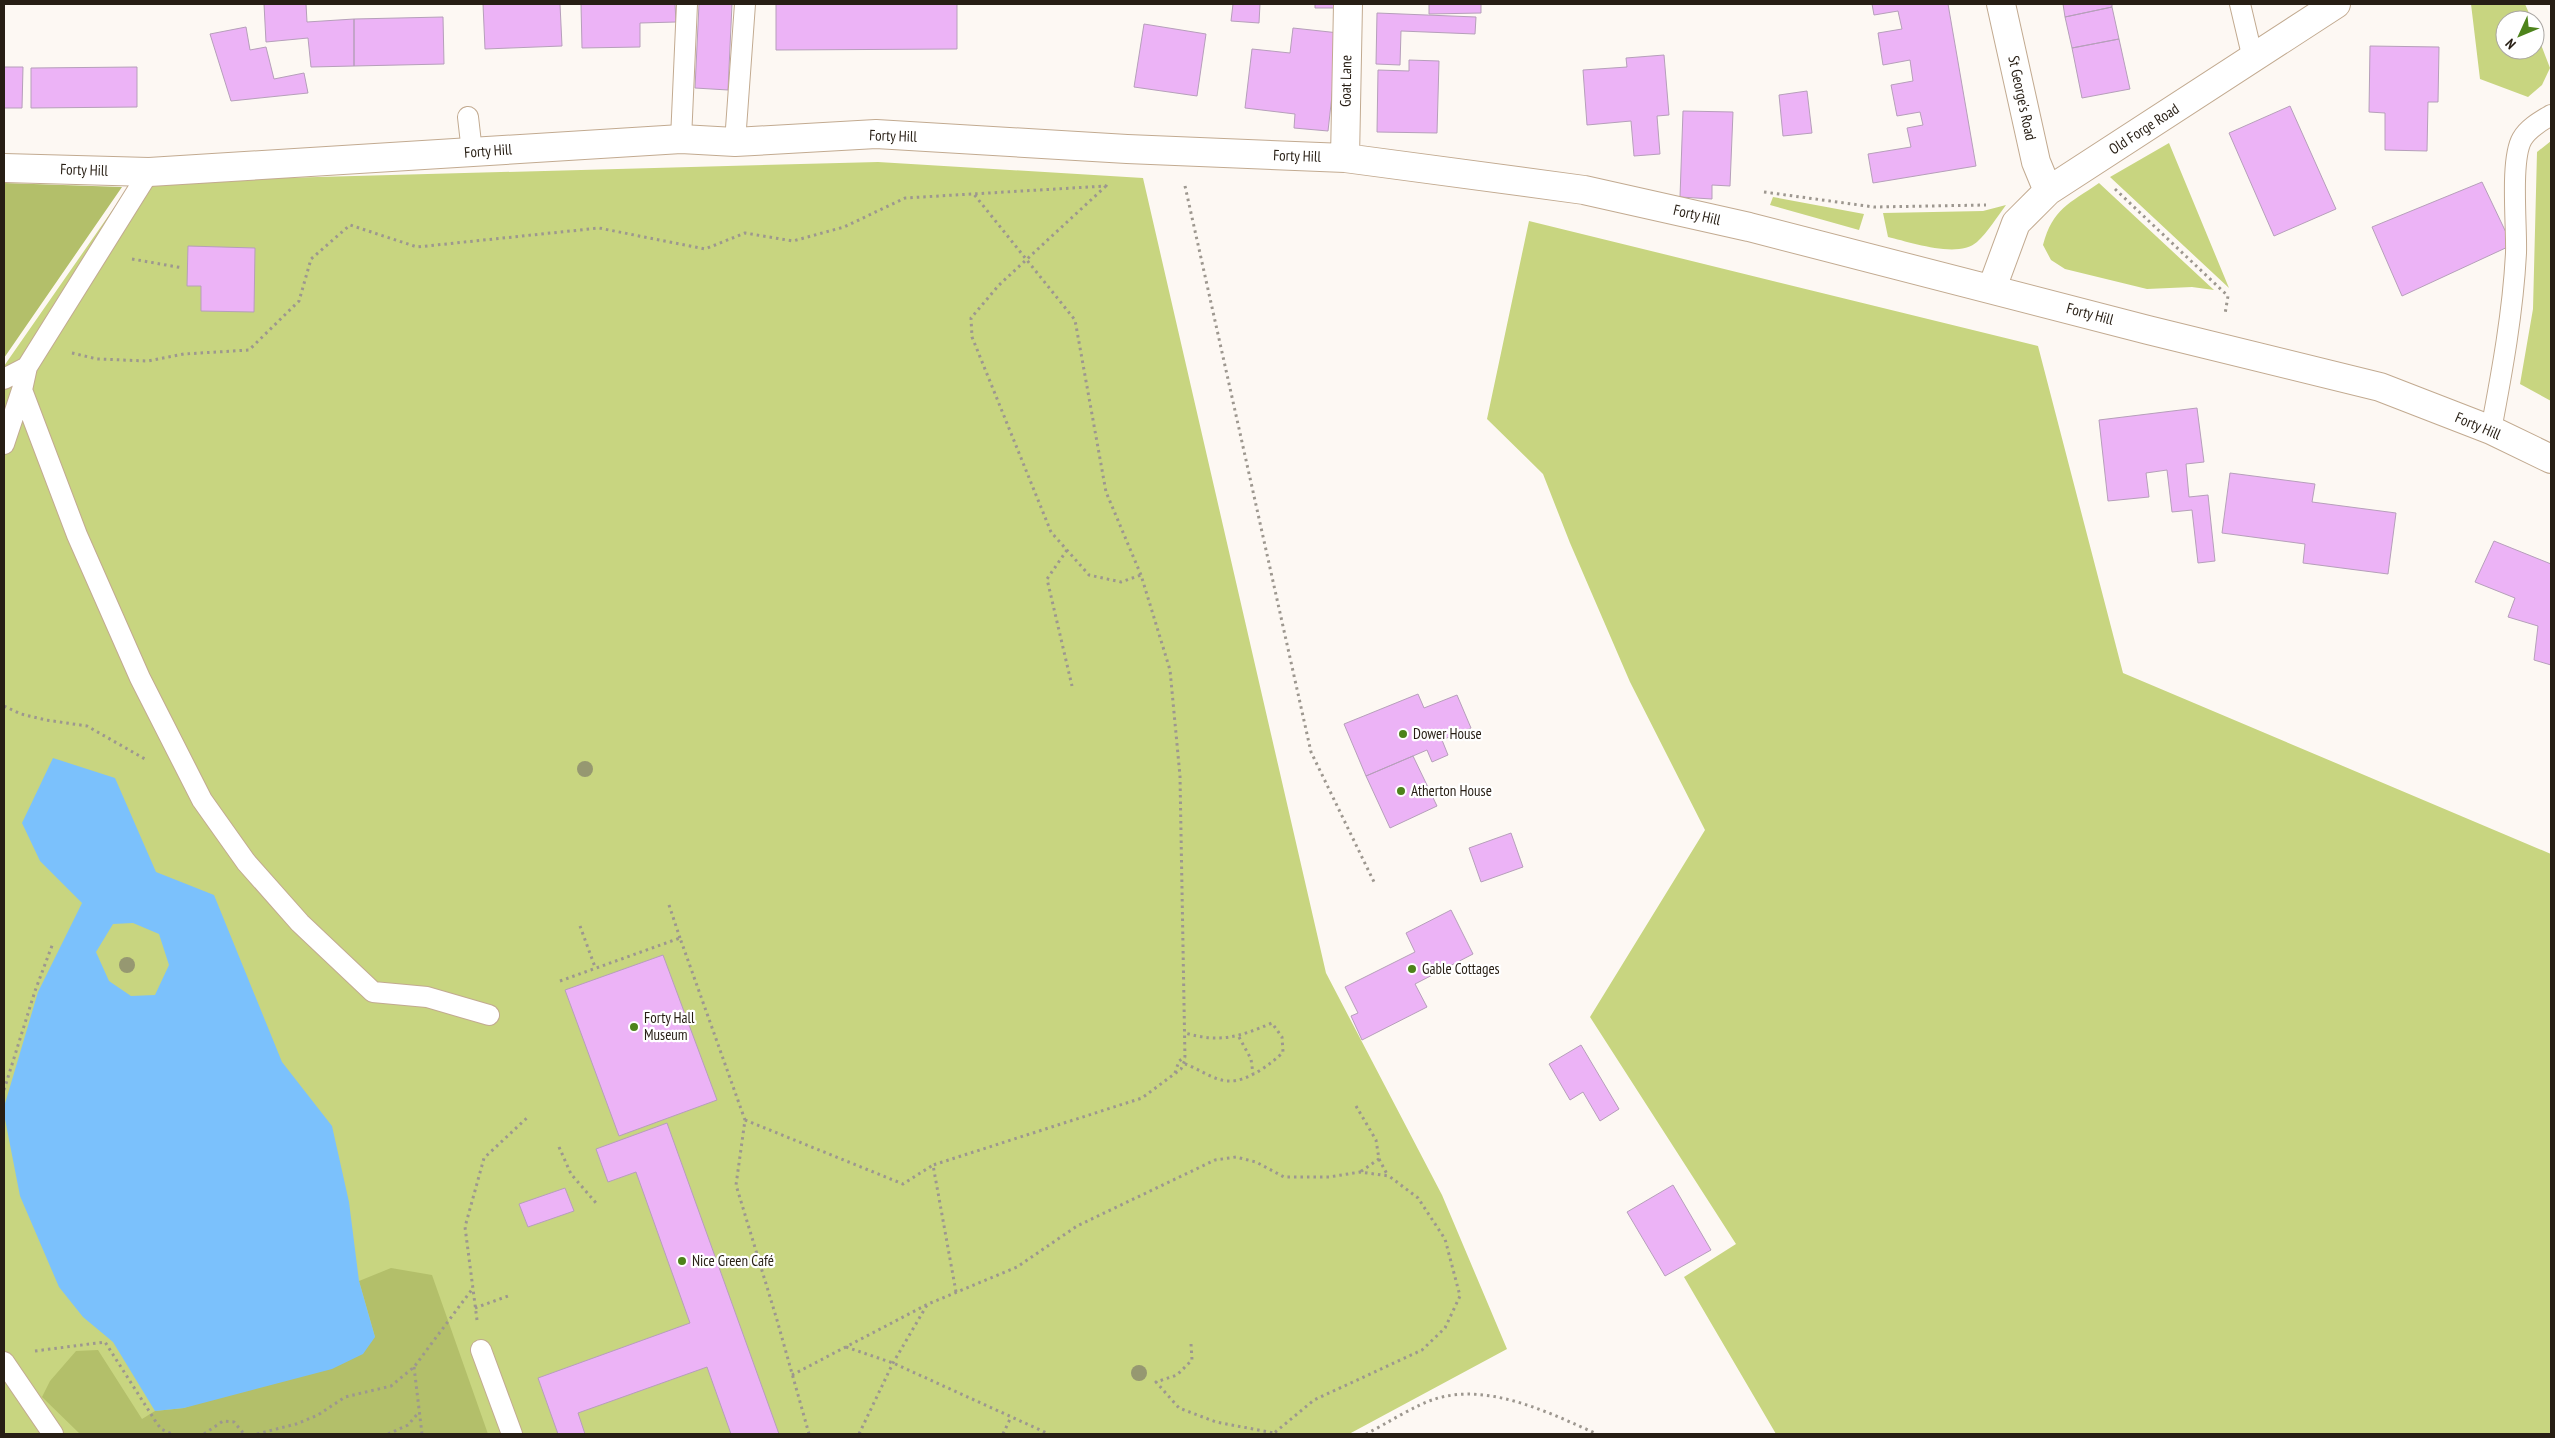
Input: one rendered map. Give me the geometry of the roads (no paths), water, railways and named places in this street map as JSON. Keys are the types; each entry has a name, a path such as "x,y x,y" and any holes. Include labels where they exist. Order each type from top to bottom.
{"street":[{"name":"Goat Lane","path":"1345,158 1348,4"},
{"name":"St George's Road","path":"2001,4 2036,162 2048,191"},
{"name":"Old Forge Road","path":"1992,288 2016,223 2048,191 2336,4"},
{"name":"Forty Hill","path":"4,168 149,172 681,139 735,142 876,134 1127,149 1345,158 1584,190 1749,227 2219,347 2380,386 2491,430 2551,459"}],"lane":[{"path":"681,139 687,4"},
{"path":"735,142 745,4"},
{"path":"2240,4 2253,59"},
{"path":"2491,430 2502,373 2516,254 2518,157 2522,139 2536,124 2551,114"},
{"path":"468,117 472,152"},
{"path":"4,444 22,390 27,367 149,172"},
{"path":"4,379 27,367"},
{"path":"22,390 77,536 140,678 202,800 246,862 300,923 373,992 427,998 489,1015"},
{"path":"481,1350 512,1434"},
{"path":"4,1362 53,1434"}],"water":[{"path":"53,758 115,778 156,872 214,895 282,1062 332,1126 349,1202 359,1281 375,1337 363,1354 332,1369 184,1408 155,1411 113,1342 83,1317 59,1287 20,1196 4,1107 38,992 82,903 40,861 22,823","holes":["133,923 159,934 169,965 155,995 131,996 109,981 96,952 113,924"]}],"place":[{"name":"Dower House","path":"1403,734"},
{"name":"Atherton House","path":"1401,791"},
{"name":"Gable Cottages","path":"1412,969"},
{"name":"Forty Hall Museum","path":"634,1027"},
{"name":"Nice Green Café","path":"682,1261"}]}
